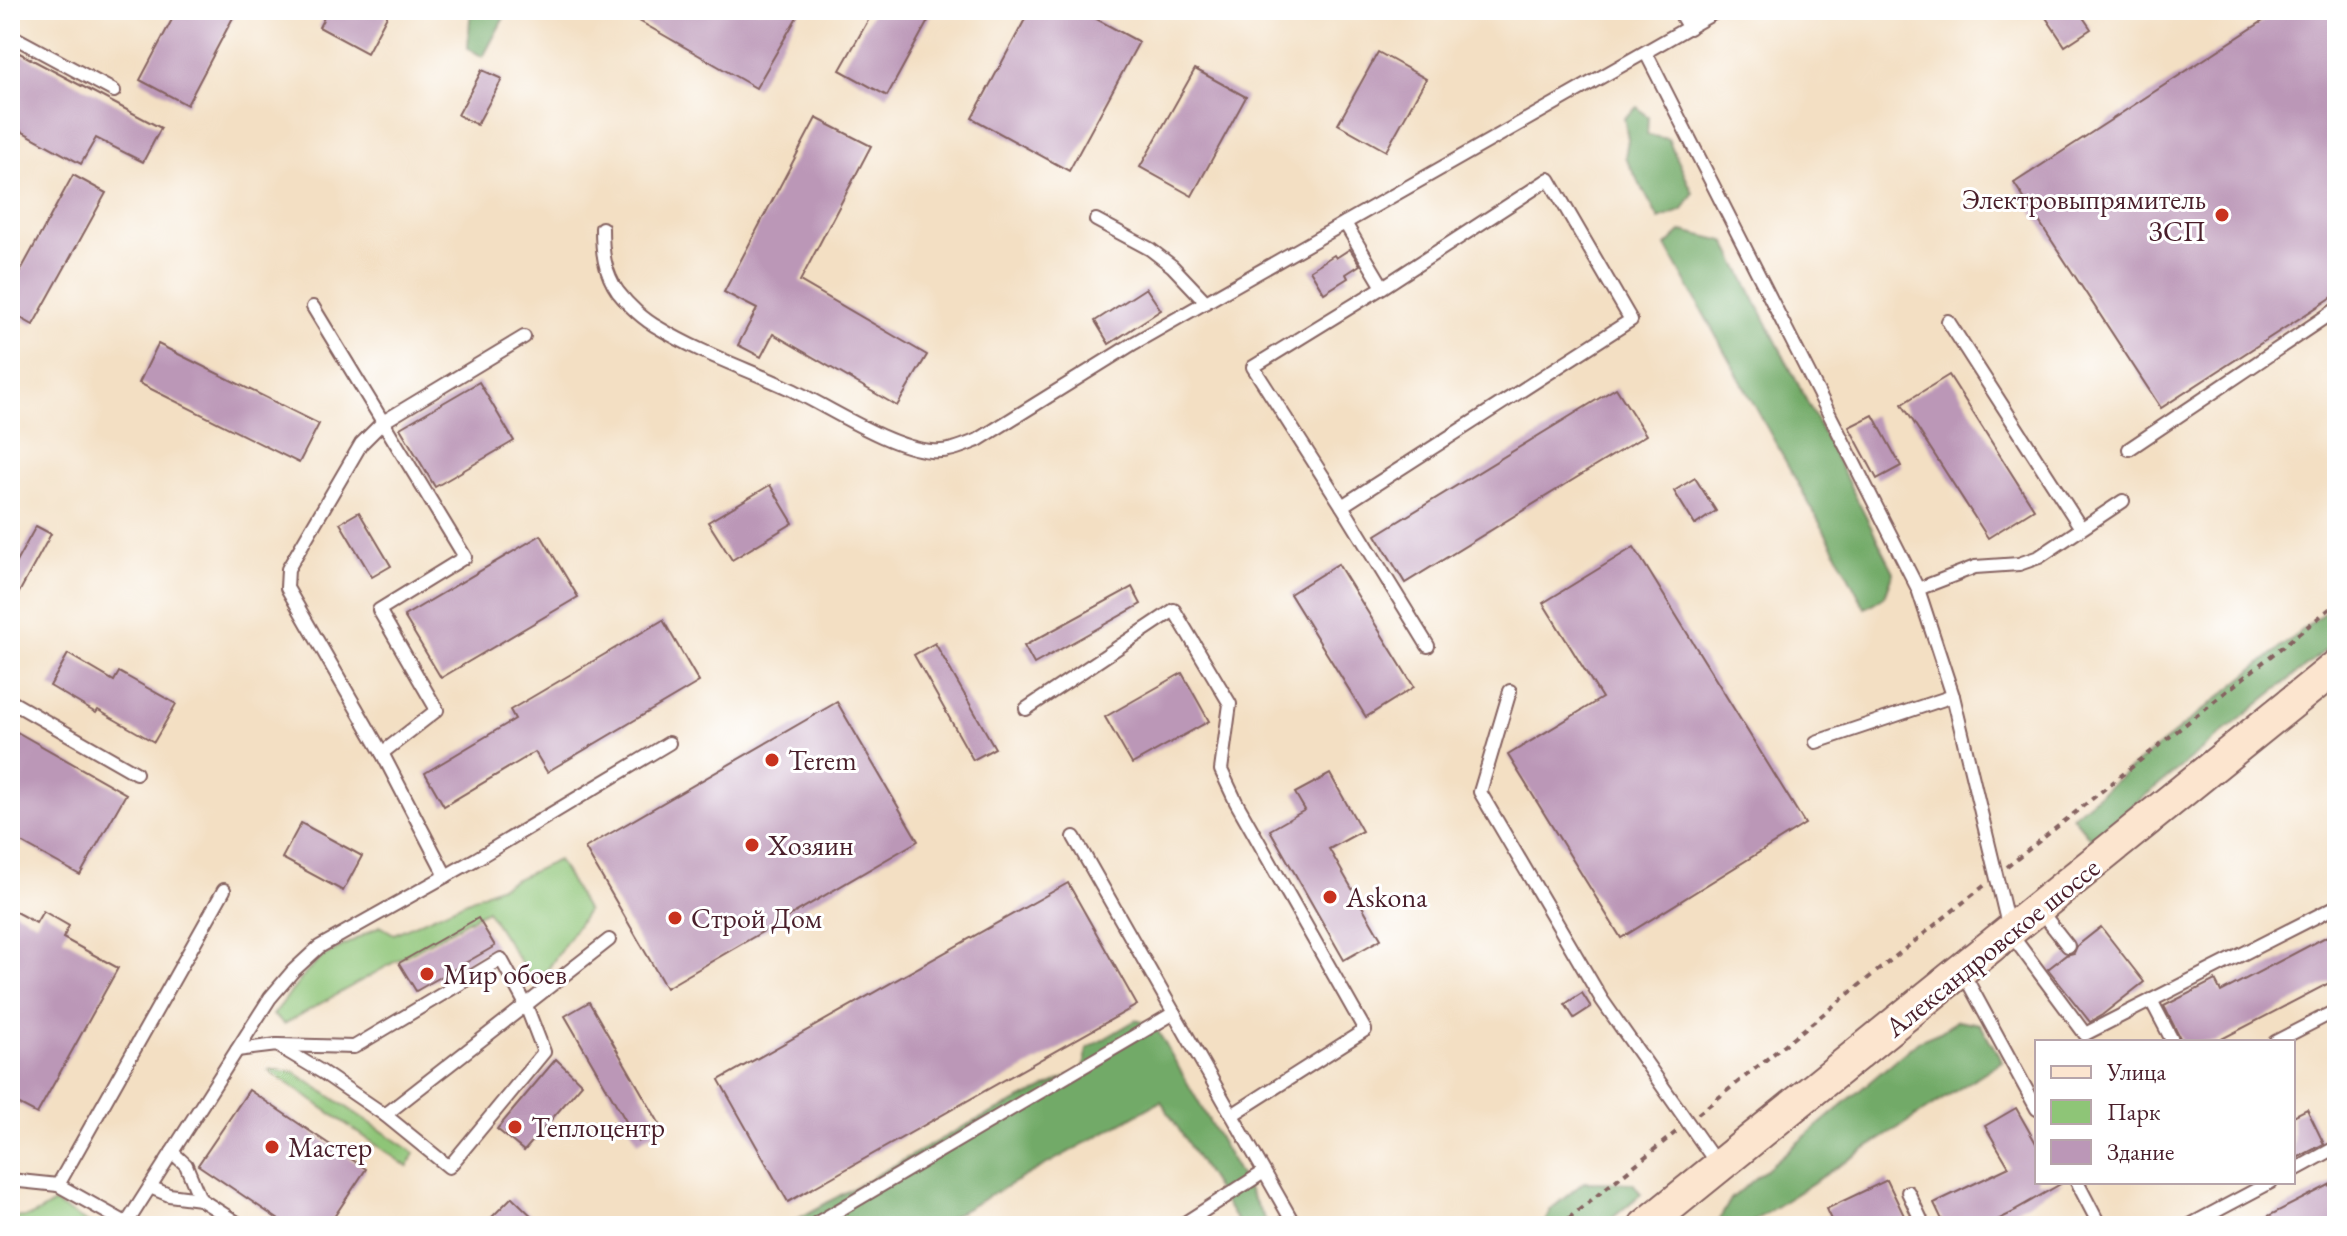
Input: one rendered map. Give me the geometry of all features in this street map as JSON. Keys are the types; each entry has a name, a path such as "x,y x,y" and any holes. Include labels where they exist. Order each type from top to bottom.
{"main road":[{"name":"Александровское шоссе","path":"1660,1218 1719,1166 2337,666"}],"lane":[{"path":"1678,10 1689,28"},
{"path":"602,228 602,252 608,274 618,292 655,326 789,388 889,439 933,451 956,449 978,440 1134,343 1719,10"},
{"path":"10,35 114,91"},
{"path":"1646,53 1918,589 1953,696 2010,933 2085,1034 2337,906"},
{"path":"1342,506 1631,320 1549,179 1253,367 1428,646"},
{"path":"1096,220 1150,249 1172,266 1206,302"},
{"path":"1345,223 1383,287"},
{"path":"313,307 465,557 379,610 437,710 382,753"},
{"path":"2129,449 2337,309"},
{"path":"1948,321 2081,528"},
{"path":"446,876 382,753 287,588 288,569 361,444 383,422 524,337"},
{"path":"1918,589 1975,567 2019,564 2039,557 2123,501"},
{"path":"1026,709 1174,610 1230,704 1221,770 1365,1030 1232,1115"},
{"path":"1510,691 1480,792 1602,1000 1719,1166"},
{"path":"1816,742 1953,696"},
{"path":"10,701 136,773"},
{"path":"10,1180 58,1185 126,1225 270,998 319,947 446,876 669,743"},
{"path":"1074,837 1295,1226"},
{"path":"58,1185 224,890"},
{"path":"2039,909 2068,946"},
{"path":"385,1115 609,940"},
{"path":"237,1050 277,1045 354,1047 501,959 525,1003 544,1052 449,1167 385,1115 277,1045"},
{"path":"1962,971 2035,1105"},
{"path":"2151,1000 2172,1040"},
{"path":"2279,1040 2337,1010"},
{"path":"812,1226 1174,1013"},
{"path":"2295,1170 2337,1147"},
{"path":"172,1152 186,1165 200,1199"},
{"path":"1180,1226 1264,1172"},
{"path":"2078,1184 2100,1226"},
{"path":"2188,1226 2267,1184"},
{"path":"150,1187 169,1195 200,1199 242,1226"},
{"path":"1908,1192 1924,1226"}],"path":[{"path":"1559,1226 2337,603"}],"green space":[{"path":"474,10 508,10 483,57 468,48 470,18"},
{"path":"1637,107 1648,117 1647,135 1668,139 1693,193 1683,210 1659,219 1625,157 1628,139 1624,118"},
{"path":"1682,231 1725,241 1894,572 1885,596 1865,608 1666,246"},
{"path":"2337,602 2337,641 2091,839 2072,816"},
{"path":"558,860 587,911 548,969 533,982 487,910 284,1024 273,1015 324,956 380,926 394,934"},
{"path":"1136,1020 1155,1026 1269,1226 1240,1226 1161,1101 935,1226 793,1226 792,1222 965,1126 1084,1069 1087,1049"},
{"path":"1958,1020 1980,1024 2002,1061 1746,1226 1716,1226 1731,1199 1918,1041"},
{"path":"267,1069 294,1072 415,1153 408,1167"},
{"path":"1584,1182 1633,1183 1641,1194 1603,1226 1543,1226 1551,1209"},
{"path":"54,1203 93,1226 10,1226 10,1215 28,1217"}],"building":[{"path":"177,10 237,10 187,105 140,80"},
{"path":"328,10 390,10 367,53 319,27"},
{"path":"620,10 801,10 756,88"},
{"path":"874,10 934,10 887,96 840,70"},
{"path":"1030,10 1080,10 1139,42 1069,171 972,118"},
{"path":"2041,10 2078,10 2091,29 2065,46"},
{"path":"2280,10 2337,10 2337,294 2161,408 2014,183"},
{"path":"10,48 161,128 143,162 96,138 81,164 10,125"},
{"path":"1378,52 1426,79 1386,151 1338,124"},
{"path":"1195,69 1246,97 1192,196 1140,167"},
{"path":"482,70 502,79 477,125 458,115"},
{"path":"816,118 871,146 800,281 927,355 897,406 773,334 761,357 738,345 757,309 724,292"},
{"path":"73,175 106,193 33,325 10,312 10,290"},
{"path":"1350,249 1360,265 1346,274 1348,278 1324,293 1310,270"},
{"path":"1146,288 1161,310 1109,344 1095,321"},
{"path":"158,344 319,424 299,463 139,383"},
{"path":"1949,375 2034,509 1988,538 1902,404"},
{"path":"479,382 514,441 435,487 400,428"},
{"path":"1616,388 1646,435 1405,583 1376,535"},
{"path":"1873,415 1901,466 1877,479 1849,427"},
{"path":"1695,478 1716,511 1695,525 1674,491"},
{"path":"770,485 793,523 732,560 708,522"},
{"path":"359,512 391,566 372,577 340,523"},
{"path":"36,526 51,534 10,609 10,573"},
{"path":"541,535 578,597 441,678 404,616"},
{"path":"1634,547 1805,824 1621,938 1508,755 1602,698 1543,603"},
{"path":"1338,564 1414,687 1366,717 1290,594"},
{"path":"1132,587 1141,604 1034,664 1024,646"},
{"path":"663,620 699,682 547,772 535,752 444,806 425,773 515,719 510,710"},
{"path":"935,643 995,748 973,760 914,655"},
{"path":"68,654 114,681 119,672 176,704 154,742 50,686"},
{"path":"1182,673 1209,721 1132,764 1105,717"},
{"name":"Хозяин","path":"837,702 918,841 666,988 585,848"},
{"path":"10,728 126,794 80,875 10,836"},
{"path":"1330,774 1362,831 1329,849 1381,939 1344,960 1270,830 1305,810 1295,793"},
{"path":"301,823 362,856 343,891 282,858"},
{"path":"1068,883 1137,1005 788,1202 719,1080"},
{"path":"10,909 36,923 43,911 69,926 63,938 118,968 37,1114 10,1100"},
{"path":"478,918 495,946 416,991 399,963"},
{"path":"2101,927 2144,982 2090,1022 2048,969 2066,955 2074,953 2077,946"},
{"path":"2337,931 2337,979 2220,1040 2181,1040 2164,1006 2215,980 2221,992"},
{"path":"1582,993 1591,1007 1574,1018 1565,1004"},
{"path":"589,1002 662,1128 638,1142 565,1016"},
{"path":"556,1059 582,1084 524,1151 497,1129"},
{"name":"Мастер","path":"249,1090 366,1169 328,1226 288,1226 198,1165"},
{"path":"2016,1108 2035,1141 2035,1184 2060,1184 1985,1226 1945,1226 1934,1203 2009,1167 1985,1126"},
{"path":"2307,1109 2324,1144 2295,1159 2295,1115"},
{"path":"1887,1180 1909,1226 1834,1226 1826,1209"},
{"path":"2337,1181 2337,1226 2249,1226"},
{"path":"512,1197 542,1226 483,1226"}],"place":[{"name":"Электровыпрямитель ЗСП","path":"2222,215"},
{"name":"Terem","path":"772,760"},
{"name":"Хозяин","path":"752,845"},
{"name":"Askona","path":"1330,897"},
{"name":"Строй Дом","path":"675,918"},
{"name":"Мир обоев","path":"427,974"},
{"name":"Теплоцентр","path":"515,1127"},
{"name":"Мастер","path":"272,1147"}]}
